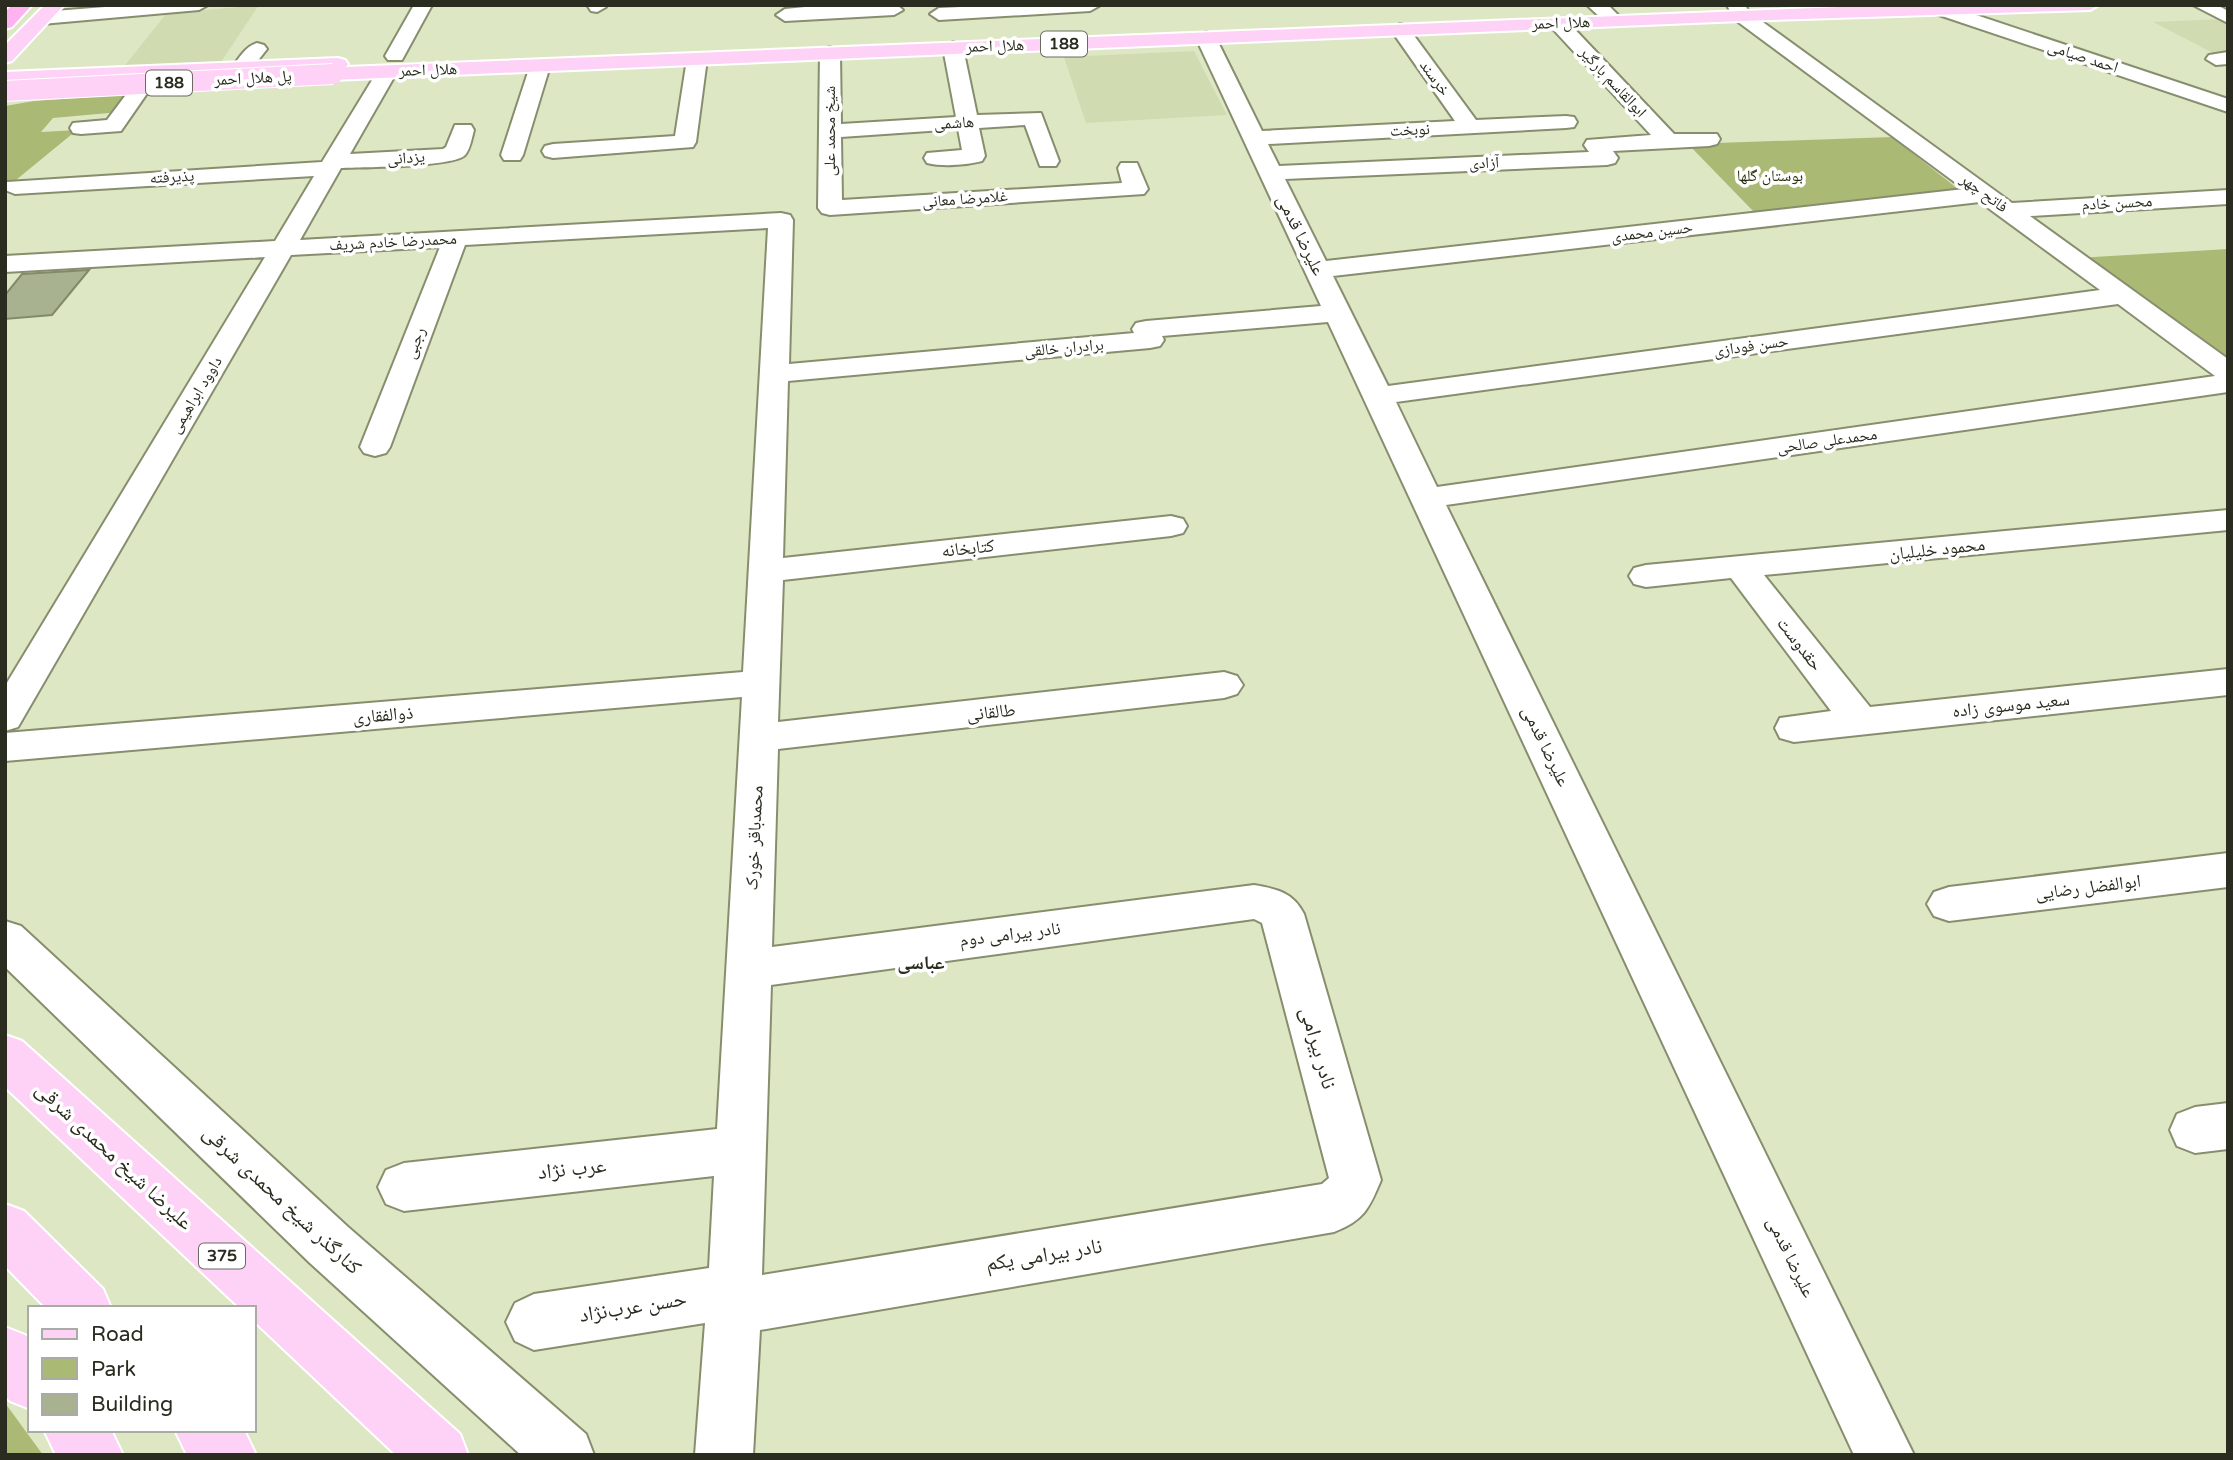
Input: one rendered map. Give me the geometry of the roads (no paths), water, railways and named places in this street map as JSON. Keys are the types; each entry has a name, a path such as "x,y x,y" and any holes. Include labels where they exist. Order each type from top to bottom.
{"highway":[{"path":"5,23 23,5"}],"main road":[{"name":"188","path":"1739,10 2090,5"},
{"name":"هلال احمر","path":"332,74 391,64 540,66 1558,23 1739,10"},
{"path":"5,57 49,12"},
{"path":"9,83 242,68 391,64"},
{"path":"5,100 348,80 391,64"},
{"name":"پل هلال احمر","path":"9,83 332,74"},
{"name":"علیرضا شیخ محمدی شرقی","path":"5,1056 439,1455"},
{"path":"5,1229 82,1306"},
{"path":"5,1355 28,1379"},
{"path":"75,1432 93,1455"},
{"path":"206,1432 227,1455"}],"street":[{"path":"49,12 196,5"},
{"name":"داوود ابراهیمی","path":"5,718 332,165 423,5"},
{"path":"2202,5 2228,18"},
{"path":"935,158 974,156 950,48 938,10 1090,6 1109,42"},
{"path":"870,8 874,52"},
{"path":"785,15 835,9 894,10"},
{"name":"احمد صیامی","path":"1939,9 2228,106"},
{"name":"فاتح چهر","path":"1739,10 2228,372"},
{"name":"ابوالقاسم بارگیر","path":"1558,23 1668,141"},
{"name":"خرسند","path":"1400,30 1470,127"},
{"name":"علیرضا قدمی","path":"1206,38 1885,1455"},
{"path":"242,68 257,48"},
{"name":"شیخ محمد علی","path":"830,53 830,208"},
{"path":"553,151 684,142 697,59"},
{"path":"512,155 540,66"},
{"path":"81,128 113,125 138,92"},
{"path":"2193,94 2228,92"},
{"name":"هاشمی","path":"830,131 1033,118 1048,161"},
{"name":"نوبخت","path":"1254,138 1566,122"},
{"name":"یزدانی","path":"332,165 446,155 456,151 463,130"},
{"path":"1668,141 1709,139"},
{"name":"آزادی","path":"1271,173 1607,158 1595,145 1668,141"},
{"name":"پذیرفته","path":"15,187 332,165"},
{"name":"غلامرضا معانی","path":"830,208 1136,189 1129,168"},
{"name":"حسین محمدی","path":"1318,270 1985,194"},
{"name":"محسن خادم","path":"2007,210 2228,197"},
{"name":"محمدرضا خادم شریف","path":"5,264 781,220"},
{"name":"محمدباقر خورک","path":"724,1455 781,220"},
{"name":"رجبی","path":"375,447 455,239"},
{"name":"حسن فودازی","path":"1378,396 2123,295"},
{"name":"برادران خالقی","path":"774,374 1150,340 1146,329 1338,313"},
{"name":"محمدعلی صالحی","path":"1427,498 2228,383"},
{"path":"1959,422 1986,444"},
{"name":"محمود خلیلیان","path":"1646,576 2228,520"},
{"name":"کتابخانه","path":"765,571 1171,526"},
{"name":"حقدوست","path":"1740,567 1860,721"},
{"name":"سعید موسوی زاده","path":"1794,728 2228,682"},
{"name":"ذوالفقاری","path":"5,747 761,683"},
{"name":"طالقانی","path":"758,738 1224,685"},
{"name":"ابوالفضل رضایی","path":"1949,904 2228,870"},
{"name":"نادر بیرامی دوم","path":"748,969 1254,902 1272,905"},
{"name":"نادر بیرامی","path":"1272,905 1282,914 1355,1180 1349,1194"},
{"name":"کنارگذر شیخ محمدی شرقی","path":"5,939 329,1245 565,1455"},
{"name":"عرب نژاد","path":"404,1188 740,1150"},
{"name":"نادر بیرامی یکم","path":"733,1299 1334,1207 1349,1194"},
{"name":"حسن عرب‌نژاد","path":"534,1322 733,1299"}],"district":[{"name":"عباسی","path":"921,963"}],"park label":[{"name":"بوستان گلها","path":"1770,176"}]}
